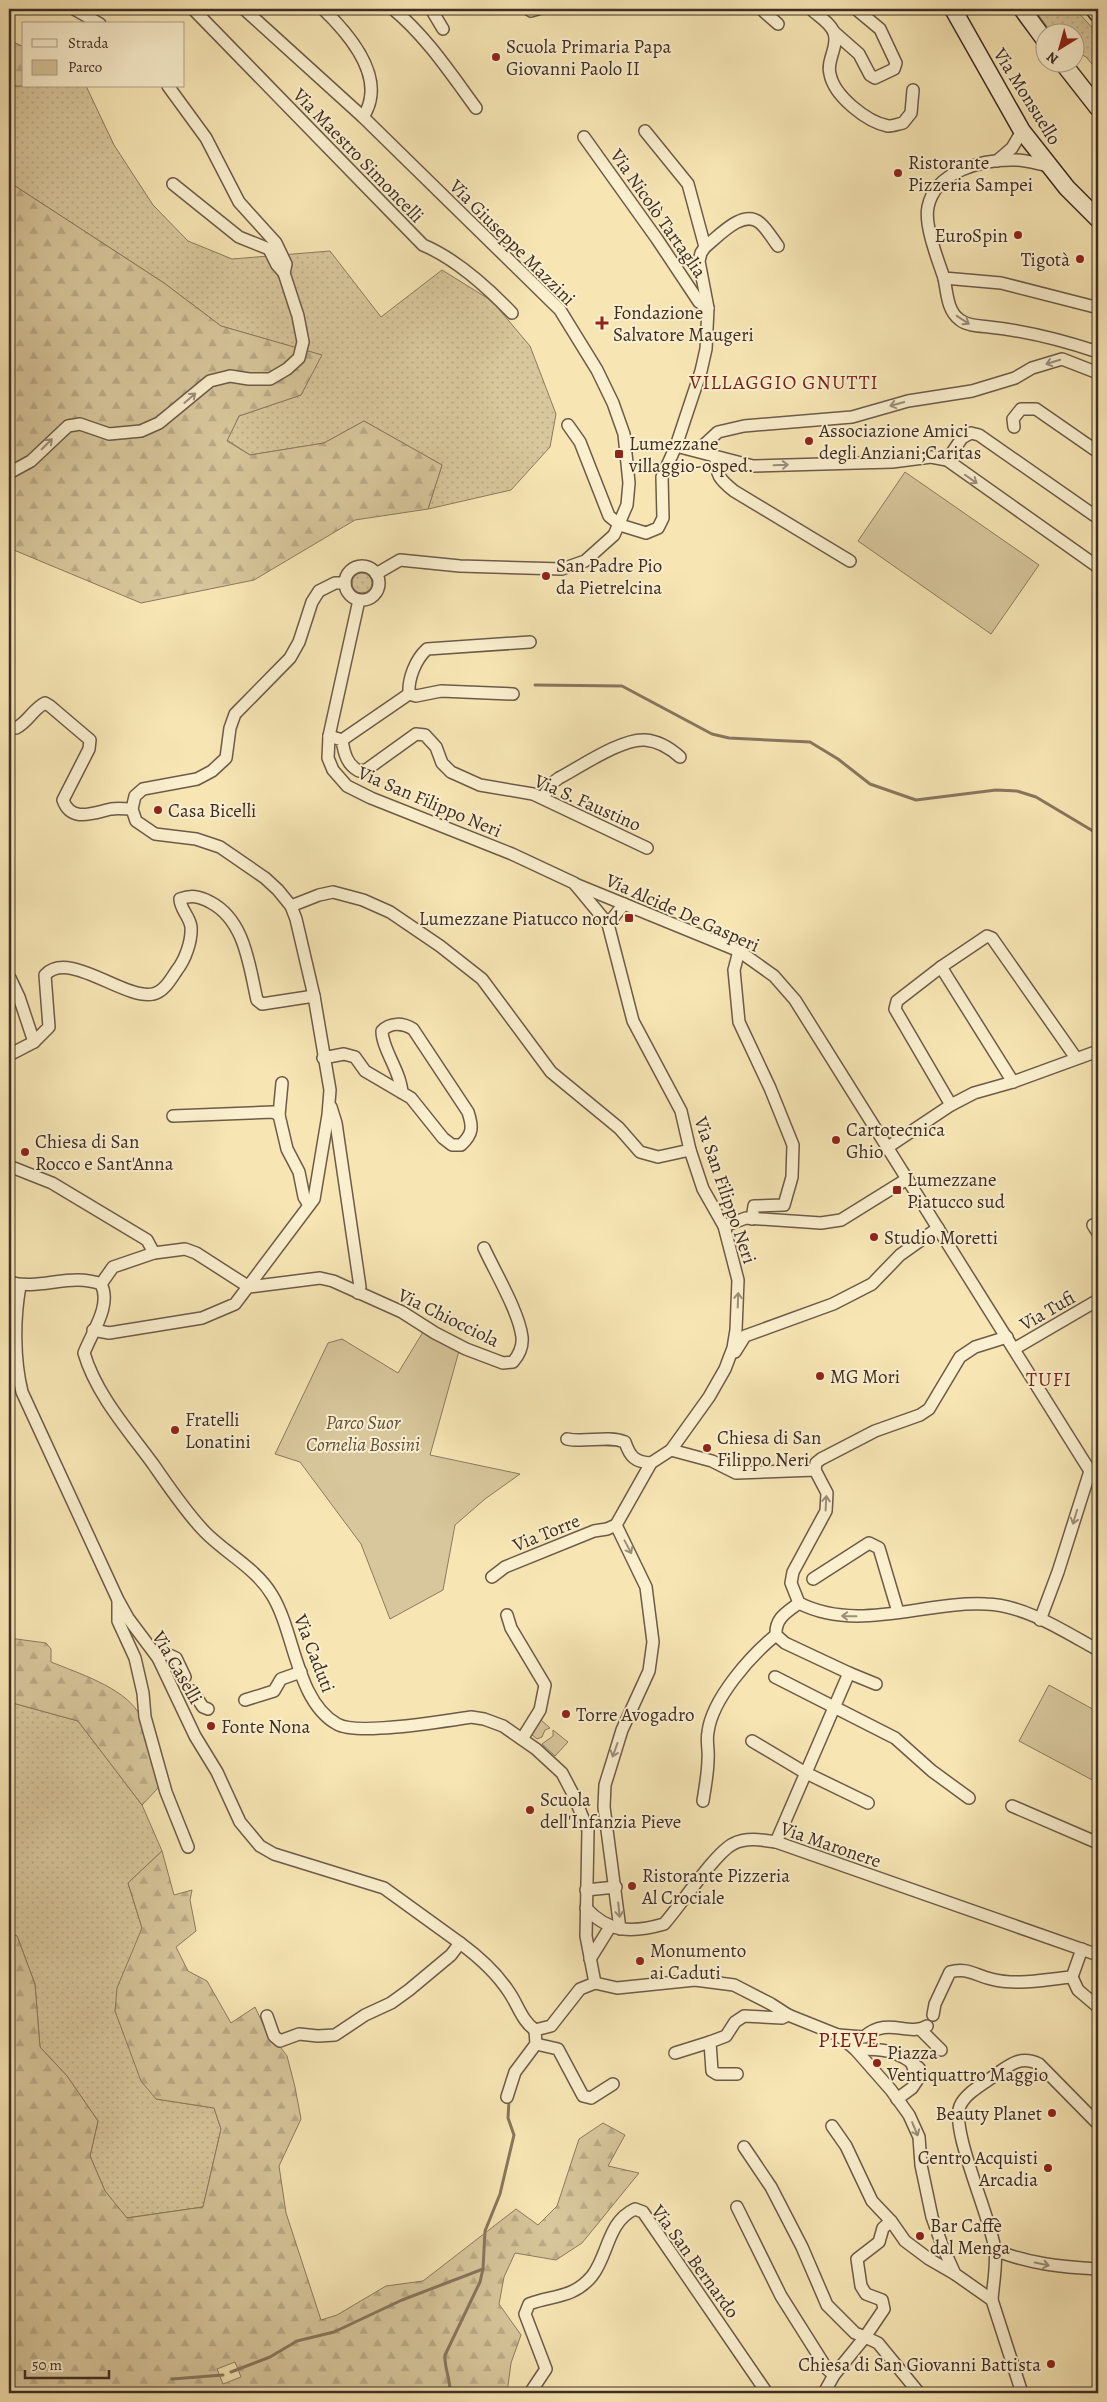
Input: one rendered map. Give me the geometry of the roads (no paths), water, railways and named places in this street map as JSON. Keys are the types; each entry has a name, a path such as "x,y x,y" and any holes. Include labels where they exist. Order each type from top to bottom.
{"main road":[{"name":"Via Monsuello","path":"953,9 1022,131 1049,166 1098,219"},
{"path":"1022,9 1034,25"},
{"path":"1094,9 1098,14"},
{"path":"1070,72 1098,108"}],"street":[{"path":"74,9 97,22"},
{"name":"Via Maestro Simoncelli","path":"192,9 423,245 439,251 497,297 512,312"},
{"name":"Via Giuseppe Mazzini","path":"244,9 363,117 560,310 597,370 613,404 624,434 629,483 628,505 620,525"},
{"path":"322,9 338,24 362,57 370,76 372,91 370,106 363,117"},
{"path":"393,9 403,17 441,61 476,108"},
{"path":"431,9 443,30"},
{"path":"528,9 531,11 538,9"},
{"path":"762,9 778,24"},
{"path":"810,9 859,54 870,75 876,78 894,68 896,63 880,29 856,9"},
{"path":"834,32 836,38 829,64 830,76 838,90 855,109 874,121 890,126 903,123 910,113 913,90"},
{"path":"169,88 206,138 239,202 276,243 286,264 284,273"},
{"name":"Via Nicolò Tartaglia","path":"644,131 688,184 706,247"},
{"path":"997,161 1012,148 1022,131"},
{"name":"Via Nicolò Tartaglia","path":"584,136 657,238 699,302 708,308"},
{"path":"1049,166 1023,160 997,161 967,168 946,178 933,192 927,209 929,226 951,309 960,321 972,326 1014,329 1052,336 1098,352"},
{"path":"9,473 31,461 68,426 80,424 109,434 141,431 159,423 210,381 230,376 249,379 270,379 288,369 299,358 304,342 298,316 284,273 277,265 270,249 239,237 173,184"},
{"name":"Via Nicolò Tartaglia","path":"620,525 646,533 658,528 663,518 662,477 676,446 701,371 706,348 708,308 699,261 701,253 741,219 752,219 760,222 778,246"},
{"path":"944,278 1001,283 1095,307"},
{"path":"702,452 705,444 718,432 744,426 852,417 908,401 972,391 1015,378 1032,368 1062,359 1098,373"},
{"path":"1014,427 1013,419 1022,409 1036,409 1098,452"},
{"path":"376,574 400,560 460,566 562,569 585,561 614,535 620,525 610,516 580,442 568,425"},
{"path":"947,460 962,438 971,433 979,435 1098,518"},
{"path":"676,446 753,466 892,462 931,457 947,460 1098,567"},
{"path":"716,456 716,468 720,480 727,486 850,561"},
{"path":"358,567 368,568 376,574 379,585 374,595 364,600 358,600 349,594 345,584 349,573 358,567"},
{"path":"345,584 335,583 319,591 312,602 299,642 290,658 235,714 230,728 226,758 212,771 197,779 142,789 135,796 132,809 136,821 155,834 196,839 220,847 265,878 291,906 296,919 314,996 329,1098 336,1123 360,1287 358,1294"},
{"name":"Via San Filippo Neri","path":"358,600 329,736 328,758 333,770 347,786 371,798 512,854 574,884 608,924 633,1021 681,1111 690,1150 703,1189 724,1226 738,1280 736,1330 733,1348 728,1362 709,1397 681,1438 671,1450 651,1463"},
{"path":"409,694 409,683 420,656 426,649 530,642"},
{"path":"409,694 416,696 441,691 513,694"},
{"path":"329,736 342,740 409,694"},
{"path":"9,726 16,728 21,726 37,707 45,703 50,706 90,740 89,749 63,800 65,807 72,814 82,816 114,809 132,809"},
{"name":"Via S. Faustino","path":"342,740 343,751 348,761 359,771 366,770 416,734 425,735 436,747 442,763 451,772 480,785 534,794 647,848"},
{"path":"543,798 551,784 625,743 643,740 655,742 671,749 680,757"},
{"name":"Via Alcide De Gasperi","path":"574,884 739,951 774,976 795,1000 1090,1471 1098,1480"},
{"path":"291,906 319,895 333,892 363,900 390,912 440,946 482,979 551,1072 619,1128 640,1152 658,1157 690,1150"},
{"path":"9,1056 34,1042 49,1027 45,975 50,970 59,968 74,969 139,992 152,994 162,990 182,965 189,945 191,927 180,899 187,896 198,896 212,903 224,912 237,929 244,945 257,1000 262,1004 314,996"},
{"path":"608,924 624,904"},
{"path":"951,1105 895,1009 897,1002 941,967 987,936 992,938 1076,1058"},
{"path":"739,951 734,970 738,1022 770,1088 793,1145 792,1176 784,1205 754,1206 752,1218"},
{"path":"941,967 1013,1082"},
{"path":"10,978 33,1034 34,1042"},
{"path":"324,1058 344,1054 354,1057 365,1071 418,1105 443,1138 452,1145 461,1145 469,1138 473,1126 468,1112 413,1029 405,1024 386,1026 382,1031 382,1037 392,1058 402,1093"},
{"path":"888,1147 951,1105 974,1093 1013,1082 1098,1051"},
{"path":"282,1083 279,1115 287,1149 298,1172 304,1197 309,1206"},
{"path":"93,1330 109,1333 202,1318 235,1304 314,1199 329,1098"},
{"path":"173,1116 273,1112 279,1115"},
{"path":"9,1166 52,1183 139,1235 147,1240 154,1254"},
{"path":"724,1226 746,1218 821,1223 841,1220 907,1179"},
{"path":"728,1362 745,1336 833,1304 872,1284 900,1255 938,1228"},
{"name":"Via Chiocciola","path":"249,1287 320,1278 333,1281 358,1294 402,1312 466,1349 504,1363 514,1362 520,1353 522,1339 519,1323 484,1248"},
{"path":"14,1284 88,1278 101,1284 113,1266 154,1254 185,1250 191,1251 249,1287"},
{"name":"Via Caselli","path":"14,1284 17,1305 14,1381 22,1392 118,1600 128,1618 158,1658 195,1736 217,1772 240,1822 260,1846 274,1854 384,1888 483,1960 510,1992 528,2025 535,2030"},
{"name":"Via Caduti","path":"101,1284 106,1292 105,1304 84,1353 90,1373 128,1429 202,1530 220,1547 249,1569 272,1594 283,1616 301,1672 314,1703 324,1714 338,1726 357,1729 471,1717 484,1719 502,1726 522,1739 562,1773 576,1800 588,1830 586,1936 594,1983"},
{"name":"Via Tufi","path":"1014,1349 1098,1300"},
{"path":"1007,1337 975,1347 960,1357 929,1409 920,1415 875,1431 816,1462 815,1470 827,1493 826,1511 793,1572 791,1583 800,1603 816,1612 837,1616 877,1616 940,1606 988,1604 1018,1610 1098,1650"},
{"path":"567,1439 579,1441 618,1440 625,1442 629,1454 638,1462 651,1463 616,1525 646,1587 653,1642 649,1671 622,1730 605,1785 604,1807 616,1887 615,1928 590,1959"},
{"path":"671,1450 712,1461 736,1473 815,1470"},
{"path":"1040,1620 1058,1572 1090,1471"},
{"name":"Via Torre","path":"492,1577 505,1567 594,1530 607,1529 616,1525"},
{"path":"813,1579 869,1543 879,1548 898,1612"},
{"path":"118,1600 118,1621 135,1658 143,1693 145,1717 166,1792 188,1847"},
{"path":"800,1603 779,1618 775,1626 776,1635 785,1643 876,1684"},
{"path":"507,1615 511,1628 545,1685 540,1710 522,1739"},
{"path":"703,1801 708,1759 708,1732 712,1716 746,1665 761,1647 776,1635"},
{"path":"158,1658 165,1653 176,1658 185,1677"},
{"path":"245,1700 274,1691 281,1679 301,1672"},
{"path":"776,1842 804,1772 848,1673"},
{"path":"776,1678 894,1738 932,1771 970,1798"},
{"path":"192,1691 203,1706 208,1709"},
{"path":"752,1741 804,1772 868,1803"},
{"path":"1012,1806 1098,1843"},
{"name":"Via Maronere","path":"615,1928 650,1928 664,1924 722,1852 734,1843 758,1839 776,1842 1098,1955"},
{"path":"586,1890 616,1887"},
{"path":"586,1908 595,1919 615,1928"},
{"path":"267,2016 274,2036 280,2041 299,2034 318,2036 335,2034 365,2015 391,2003 409,1990 451,1955 460,1943"},
{"path":"1082,1949 1072,1976 1078,1990 1098,2006"},
{"path":"933,2015 935,2004 950,1972 960,1969 1000,1981 1021,1982 1072,1976"},
{"path":"507,2097 514,2072 536,2044 535,2030 551,2026 580,1989 594,1983 616,1988 695,1980 734,1985 788,2015 838,2035 855,2048 909,2115 918,2137 921,2165 932,2217 955,2274"},
{"path":"675,2053 726,2036 735,2022 744,2016 782,2018 788,2015"},
{"path":"838,2035 864,2037 874,2029 896,2027 924,2028 941,2050"},
{"path":"710,2042 712,2071 717,2074 737,2074"},
{"path":"536,2044 558,2049 583,2096 591,2098 613,2084"},
{"path":"855,2048 886,2049 915,2064 918,2079 912,2088 896,2099"},
{"path":"1022,2393 992,2300 995,2250 974,2183 958,2118 961,2105 973,2092 1012,2063 1030,2060 1039,2064 1098,2124"},
{"path":"832,2126 846,2146 872,2202 891,2221 905,2241 929,2260 955,2274 992,2300"},
{"path":"744,2147 771,2187 802,2247 827,2305 855,2333 878,2343 919,2393"},
{"path":"737,2207 781,2296 827,2369 834,2375"},
{"name":"Via San Bernardo","path":"530,2393 546,2369 526,2314 529,2304 569,2293 591,2277 620,2218 635,2210 643,2212 767,2393"},
{"path":"824,2393 834,2375 865,2337 884,2308 882,2300 866,2294 861,2286 857,2259 879,2242 884,2228 891,2221"},
{"path":"995,2250 1018,2259 1052,2266 1098,2269"}],"waterway":[{"path":"535,685 622,686 712,734 729,738 810,742 838,759 870,784 916,800 996,790 1017,791 1036,797 1098,834"},
{"path":"450,2393 445,2355 480,2282 483,2269 485,2231 500,2194 514,2135 508,2118 509,2100"},
{"path":"231,2372 270,2357 297,2341 334,2332 402,2300 483,2269"},
{"path":"172,2379 223,2375"}],"place":[{"name":"Scuola Primaria Papa Giovanni Paolo II","path":"496,57"},
{"name":"Ristorante Pizzeria Sampei","path":"898,173"},
{"name":"EuroSpin","path":"1018,235"},
{"name":"Tigotà","path":"1080,259"},
{"name":"Fondazione Salvatore Maugeri","path":"602,323"},
{"name":"Associazione Amici degli Anziani;Caritas","path":"809,441"},
{"name":"Lumezzane villaggio-osped.","path":"619,454"},
{"name":"San Padre Pio da Pietrelcina","path":"546,576"},
{"name":"Casa Bicelli","path":"158,810"},
{"name":"Lumezzane Piatucco nord","path":"629,918"},
{"name":"Cartotecnica Ghio","path":"836,1140"},
{"name":"Chiesa di San Rocco e Sant'Anna","path":"25,1152"},
{"name":"Lumezzane Piatucco sud","path":"897,1190"},
{"name":"Studio Moretti","path":"874,1237"},
{"name":"MG Mori","path":"820,1376"},
{"name":"Fratelli Lonatini","path":"175,1430"},
{"name":"Chiesa di San Filippo Neri","path":"707,1448"},
{"name":"Torre Avogadro","path":"566,1714"},
{"name":"Fonte Nona","path":"211,1726"},
{"name":"Scuola dell'Infanzia Pieve","path":"530,1810"},
{"name":"Ristorante Pizzeria Al Crociale","path":"632,1886"},
{"name":"Monumento ai Caduti","path":"640,1961"},
{"name":"Piazza Ventiquattro Maggio","path":"877,2063"},
{"name":"Beauty Planet","path":"1052,2113"},
{"name":"Centro Acquisti Arcadia","path":"1048,2168"},
{"name":"Bar Caffè dal Menga","path":"920,2236"},
{"name":"Chiesa di San Giovanni Battista","path":"1051,2364"}],"district":[{"name":"VILLAGGIO GNUTTI","path":"784,382"},
{"name":"TUFI","path":"1049,1379"},
{"name":"PIEVE","path":"849,2040"}],"park label":[{"name":"Parco Suor Cornelia Bossini","path":"363,1433"}]}
